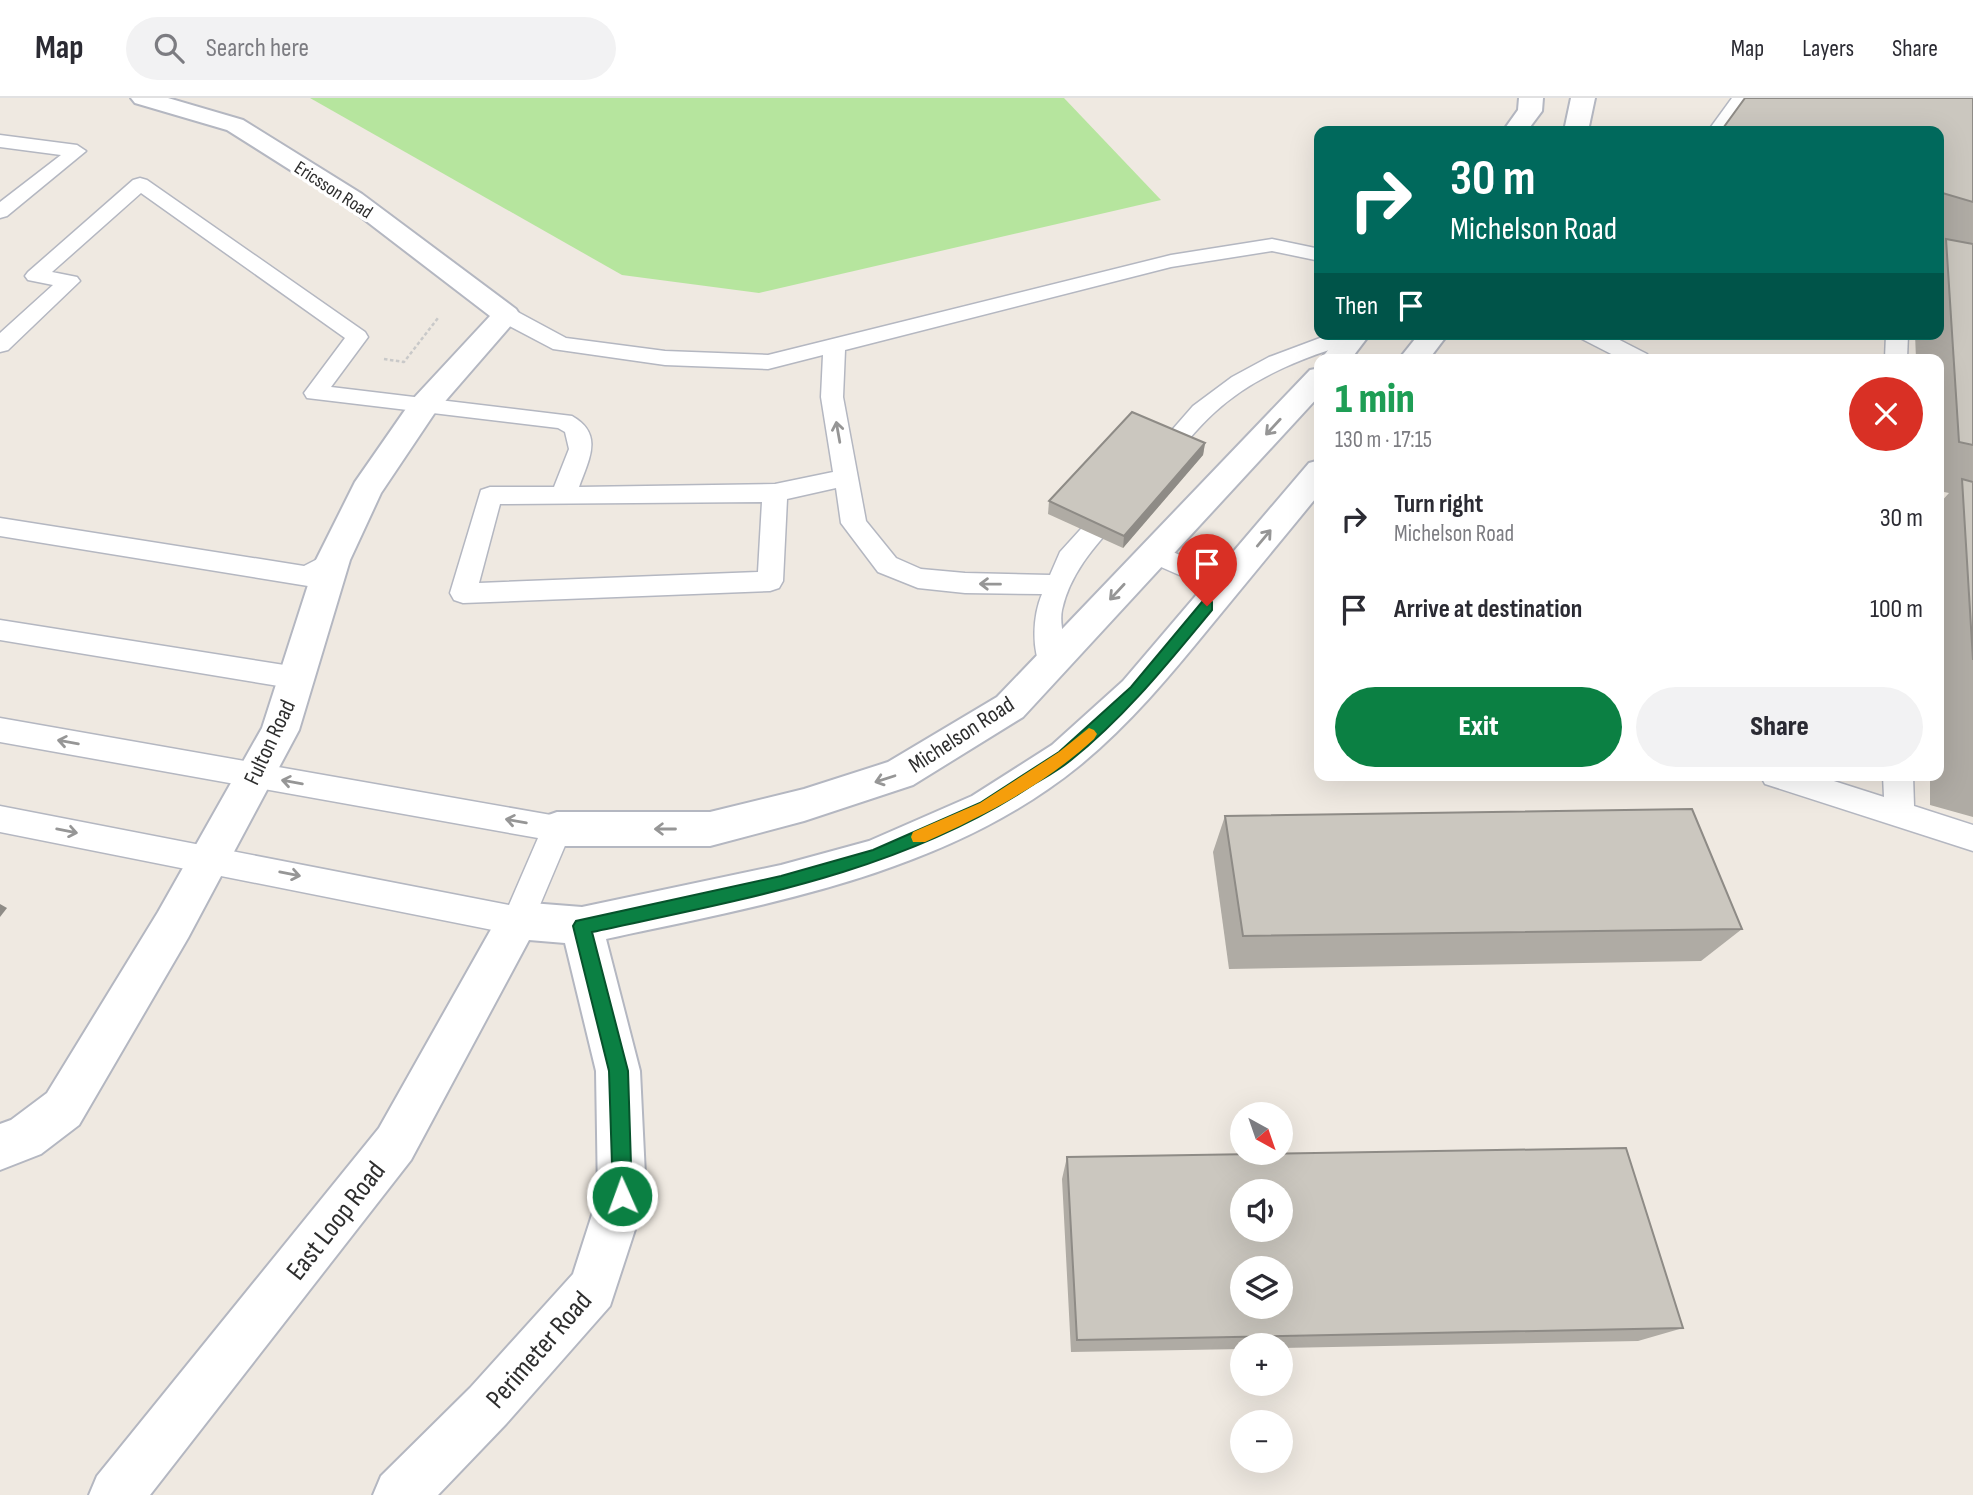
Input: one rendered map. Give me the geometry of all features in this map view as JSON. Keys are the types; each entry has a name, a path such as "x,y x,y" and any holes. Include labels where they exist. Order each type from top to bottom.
{"street":[{"name":"Ericsson Road","path":"144,98 235,125 353,200 506,315"},
{"path":"1519,126 1530,111 1531,98"},
{"path":"1577,126 1583,98"},
{"name":"Fulton Road","path":"0,1147 25,1138 63,1109 173,925 280,730 333,559 366,490 423,407 506,315"},
{"path":"1339,354 1350,340"},
{"path":"1417,354 1429,340"},
{"name":"Michelson Road","path":"557,829 710,829 804,806 900,774 1010,707 1314,383"},
{"path":"518,921 582,926 781,883 876,856 986,808 1065,756 1136,691 1314,478"},
{"name":"East Loop Road","path":"116,1495 395,1144 518,921"},
{"name":"Perimeter Road","path":"400,1495 488,1406 593,1289 622,1196 618,1071 582,926"}],"lane":[{"path":"1721,126 1741,98"},
{"path":"0,141 77,151 0,212"},
{"path":"0,345 70,281 35,276 140,184 357,337 315,393 564,421 576,428 581,449 563,495"},
{"path":"506,315 561,344 665,359 768,362 1171,261 1272,245 1314,254"},
{"path":"1052,662 1048,612 1069,559 1207,406 1232,387 1308,348 1335,340"},
{"path":"1602,340 1629,354"},
{"path":"834,346 832,397 854,523 887,565 918,578 965,583 1058,585"},
{"path":"775,493 770,581 463,593 490,496 775,493 846,477"},
{"path":"0,527 308,576 333,559"},
{"path":"1154,553 1225,585"},
{"path":"0,629 297,678"},
{"path":"0,730 557,829 518,921 0,819"},
{"path":"1794,781 1973,838"},
{"path":"1898,781 1899,814"}],"path":[{"path":"404,362 439,318"}],"green space":[{"path":"310,98 1064,98 1161,200 759,293 622,275"}],"building":[{"path":"1745,98 1973,98 1973,202 1944,193 1944,126 1725,126"},
{"path":"1946,239 1973,244 1973,445 1959,442"},
{"path":"1132,412 1205,443 1124,536 1049,501"},
{"path":"1962,479 1973,482 1973,660"},
{"path":"1692,809 1742,929 1243,936 1225,816"},
{"path":"1626,1148 1683,1328 1293,1336 1293,1333 1230,1333 1230,1337 1077,1340 1067,1157 1230,1154 1230,1166 1293,1166 1293,1153"}],"slow traffic":[{"path":"919,837 986,808 1065,756 1089,734"}],"route":[{"path":"622,1196 618,1071 582,926 781,883 876,856 986,808 1065,756 1136,691 1207,606"}]}
